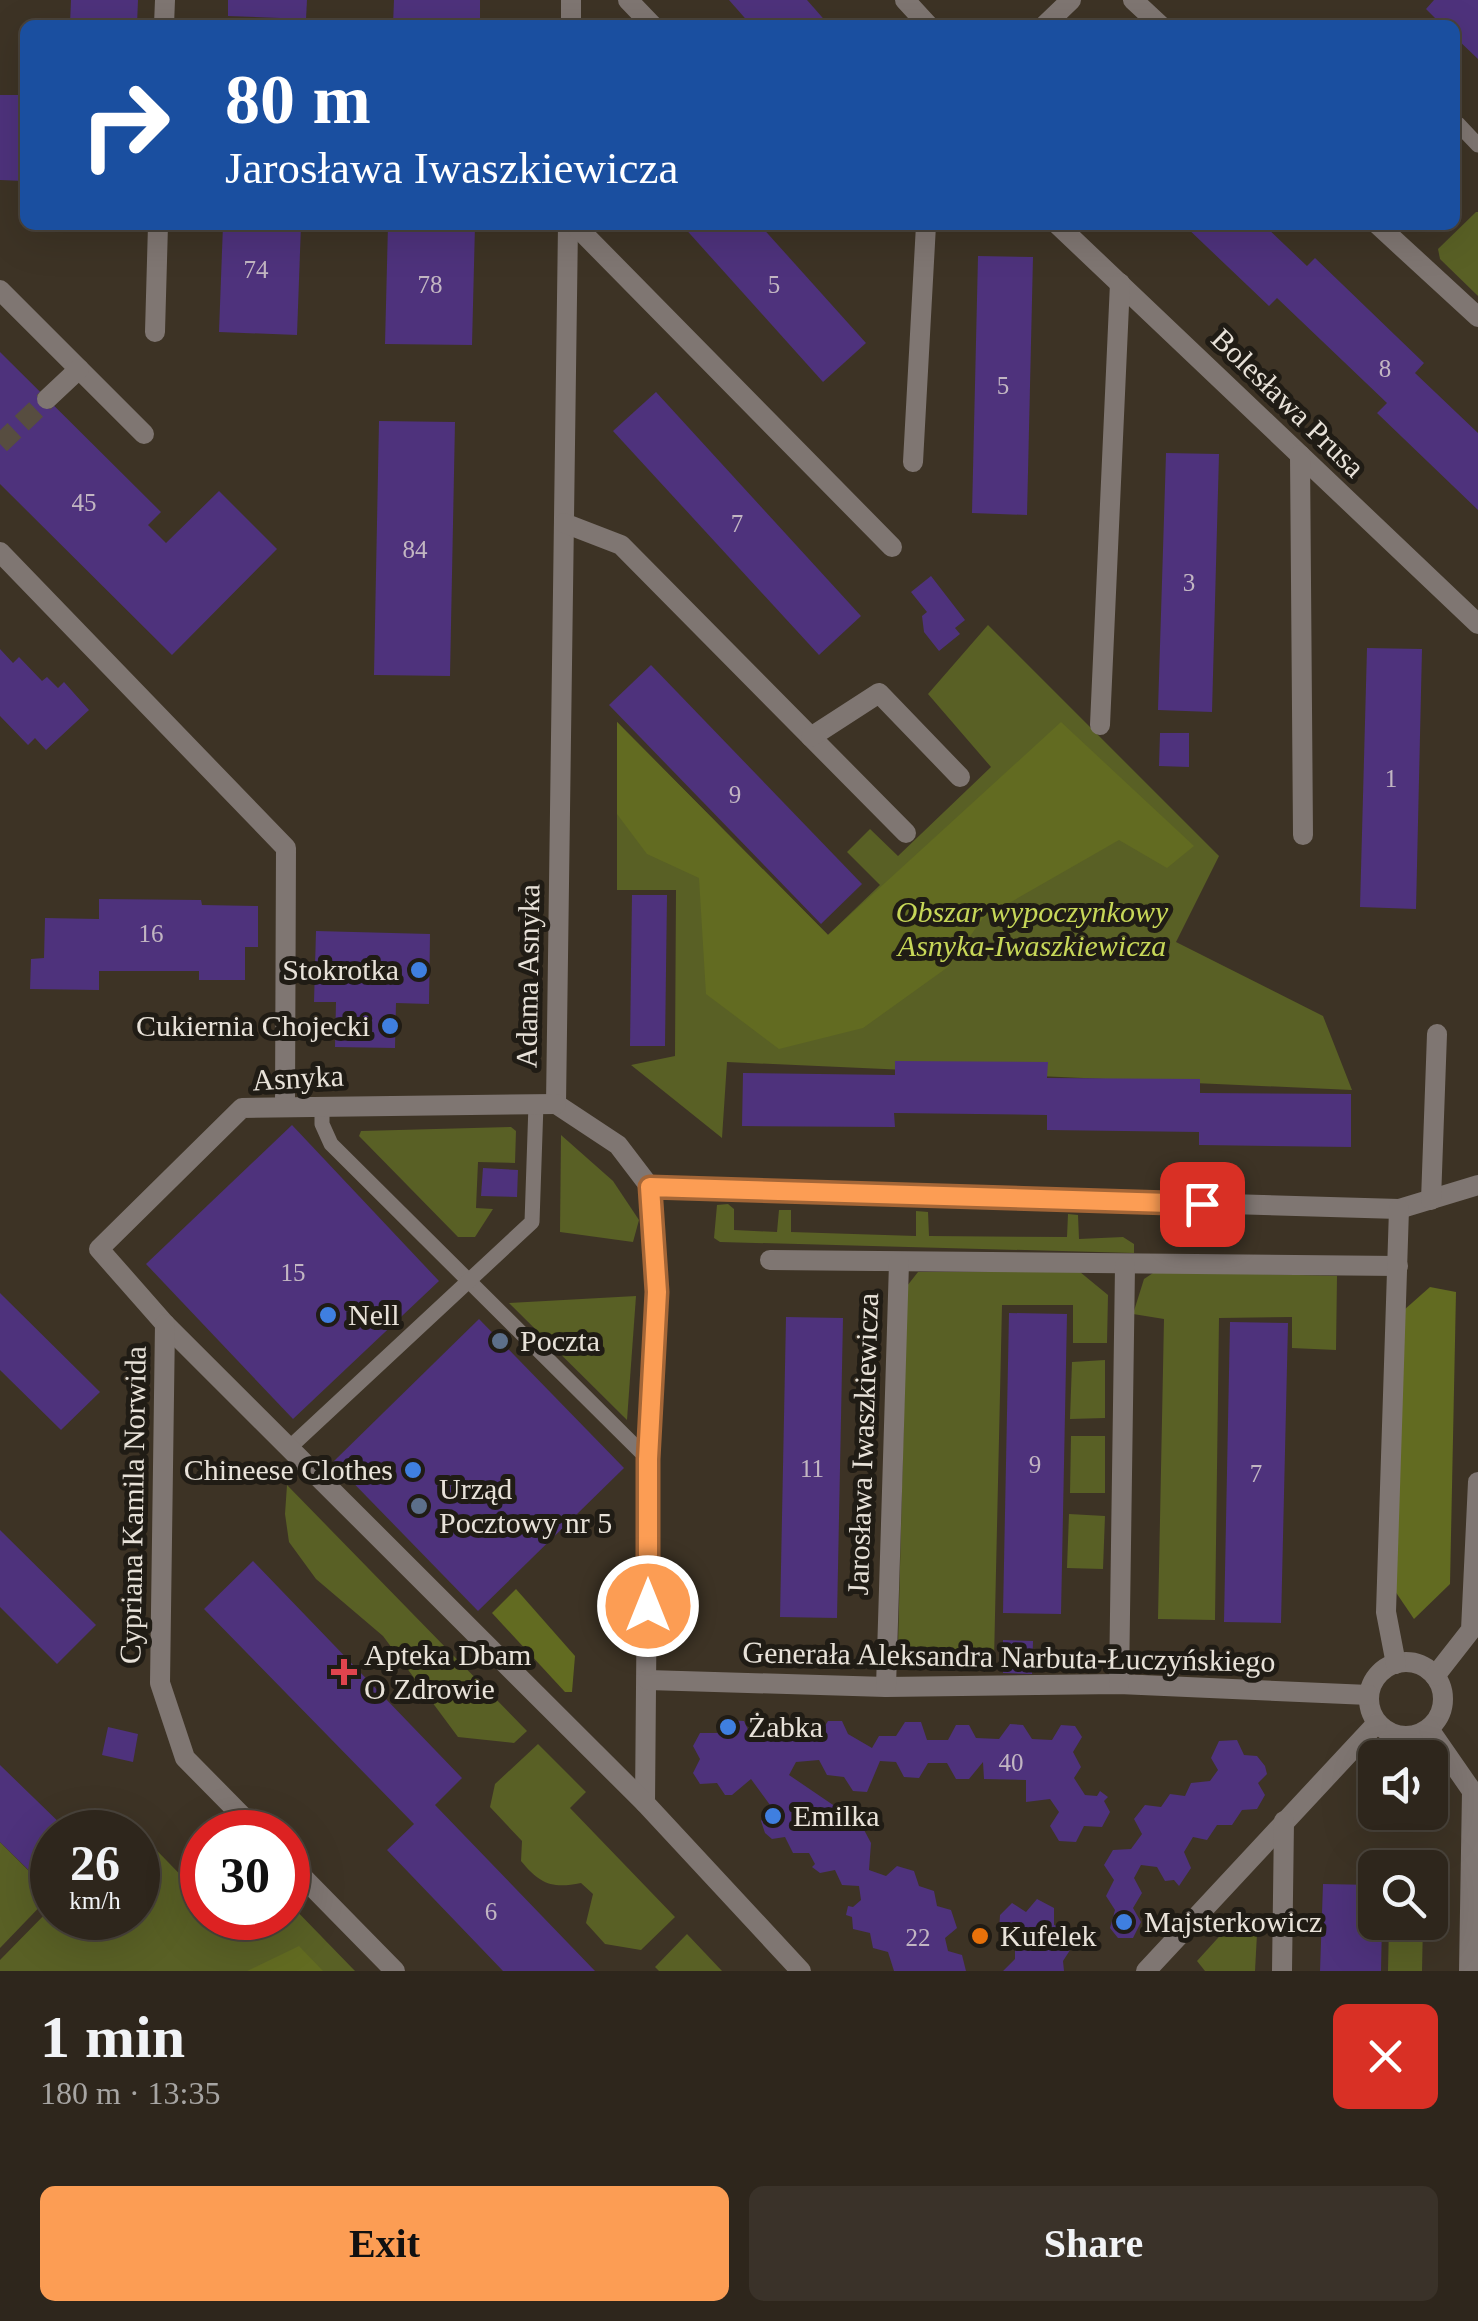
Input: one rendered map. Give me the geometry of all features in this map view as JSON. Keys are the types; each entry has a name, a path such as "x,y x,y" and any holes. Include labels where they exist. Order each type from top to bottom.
{"street":[{"path":"628,0 647,20"},
{"path":"905,0 923,20"},
{"path":"1050,20 1070,0"},
{"path":"1133,0 1155,20"},
{"path":"155,332 158,230"},
{"name":"Adama Asnyka","path":"572,230 546,1104 618,1145 650,1187"},
{"path":"577,230 892,547"},
{"path":"913,462 926,230"},
{"name":"Bolesława Prusa","path":"1063,230 1478,624"},
{"path":"1383,230 1478,317"},
{"path":"1100,725 1120,283"},
{"path":"0,290 144,434"},
{"path":"47,399 79,369"},
{"path":"1300,455 1302,835"},
{"path":"564,523 622,545 906,832"},
{"path":"0,552 286,848 285,1105"},
{"path":"811,736 880,693 960,778"},
{"path":"1432,1200 1437,1034"},
{"name":"Asnyka","path":"165,1324 98,1249 242,1108 546,1104"},
{"path":"646,1803 648,1459 657,1292 650,1187 1400,1210 1478,1185"},
{"path":"1396,1664 1386,1612 1400,1210"},
{"path":"770,1260 1398,1266"},
{"name":"Jarosława Iwaszkiewicza","path":"886,1687 898,1262"},
{"path":"1119,1684 1126,1266"},
{"path":"165,1324 646,1803 801,1971"},
{"name":"Cypriana Kamila Norwida","path":"165,1324 160,1684 185,1758 236,1810"},
{"path":"1435,1676 1471,1630 1478,1482"},
{"path":"1396,1664 1417,1664 1435,1676 1441,1687 1442,1710 1429,1728 1419,1734 1396,1735 1377,1722 1370,1696 1378,1676 1396,1664"},
{"name":"Generała Aleksandra Narbuta-Łuczyńskiego","path":"648,1680 886,1687 1119,1684 1370,1696"},
{"path":"1146,1971 1377,1722"},
{"path":"1429,1728 1472,1791 1469,1971"},
{"path":"1282,1971 1284,1821"},
{"path":"310,1884 396,1971"}],"lane":[{"path":"1460,126 1478,144"},
{"path":"288,1449 532,1222 546,1104"},
{"path":"322,1105 322,1124 331,1144 648,1459"}],"green space":[{"path":"1478,212 1478,296 1440,259 1438,249"},
{"name":"Obszar wypoczynkowy Asnyka-Iwaszkiewicza","path":"988,625 1219,856 1176,942 1323,1016 1352,1090 727,1062 722,1138 631,1065 675,1056 676,890 617,890 617,722 828,935 880,885 847,852 870,829 898,856 991,767 928,694"},
{"path":"617,722 828,935 1061,722 1194,846 1167,868 1119,840 983,918 948,967 863,1028 779,1049 706,994 699,878 647,854 617,814"},
{"path":"511,1127 516,1131 515,1163 478,1162 476,1208 493,1209 475,1237 458,1237 359,1136 361,1131"},
{"path":"561,1135 613,1181 639,1220 633,1242 560,1232"},
{"path":"728,1204 734,1209 734,1230 777,1232 779,1210 791,1210 791,1232 916,1236 916,1211 928,1212 929,1236 1067,1237 1068,1214 1078,1215 1079,1239 1123,1237 1134,1244 1134,1253 720,1242 714,1238 717,1205"},
{"path":"1156,1271 1337,1276 1336,1350 1292,1348 1292,1317 1219,1318 1215,1620 1158,1619 1164,1319 1133,1314 1144,1279"},
{"path":"918,1272 1080,1272 1108,1295 1107,1343 1073,1343 1073,1305 1002,1305 994,1660 914,1661 898,1647 907,1286"},
{"path":"1430,1287 1456,1292 1450,1584 1414,1619 1395,1591 1404,1310"},
{"path":"636,1296 627,1420 509,1303"},
{"path":"1105,1360 1105,1418 1070,1419 1072,1362"},
{"path":"1071,1436 1105,1436 1105,1493 1070,1493"},
{"path":"287,1485 527,1731 514,1743 458,1737 383,1636 316,1579 289,1542 285,1514"},
{"path":"1069,1514 1105,1516 1103,1569 1067,1568"},
{"path":"516,1589 575,1656 572,1692 565,1692 492,1613"},
{"path":"538,1744 586,1792 570,1808 675,1917 641,1950 605,1944 586,1923 593,1894 581,1883 554,1885 534,1875 521,1861 522,1841 490,1807 495,1784"},
{"path":"0,1842 30,1872 30,1917 0,1948"},
{"path":"160,1854 180,1874 180,1940 310,1940 310,1925 355,1971 0,1971 0,1960 30,1929 30,1940 160,1940"},
{"path":"1258,1915 1255,1971 1205,1971 1197,1961 1237,1917"},
{"path":"687,1934 722,1971 659,1971 655,1967"},
{"path":"1389,1940 1423,1940 1422,1971 1388,1971"},
{"path":"299,1946 323,1971 247,1971"}],"building":[{"path":"71,0 138,0 137,20 70,20"},
{"path":"228,0 307,0 306,19 228,16"},
{"path":"394,0 480,0 480,20 393,20"},
{"path":"729,0 807,0 825,20 747,20"},
{"path":"1434,0 1478,0 1478,59 1460,42 1460,20 1437,20 1426,9"},
{"path":"0,95 20,95 20,181 0,180"},
{"path":"223,230 301,230 297,335 219,332"},
{"path":"388,230 475,230 472,345 385,344"},
{"path":"686,230 764,230 866,343 823,382"},
{"path":"1189,230 1269,230 1307,266 1315,258 1424,363 1415,373 1478,433 1478,510 1377,413 1387,403 1277,298 1269,306"},
{"path":"978,256 1033,257 1027,515 972,513"},
{"path":"0,352 161,512 148,525 166,543 219,491 277,549 172,655 0,484"},
{"path":"656,392 861,616 819,655 613,431"},
{"path":"379,421 455,422 450,676 374,675"},
{"path":"1166,453 1219,454 1212,712 1158,710"},
{"path":"931,576 965,620 955,628 960,634 939,651 924,632 922,616 927,612 911,592"},
{"path":"1367,648 1422,649 1416,909 1360,907"},
{"path":"0,649 13,663 19,657 42,681 47,677 58,688 64,682 89,710 46,750 35,738 28,745 0,716"},
{"path":"651,665 862,884 821,924 609,705"},
{"path":"1160,733 1189,733 1189,767 1159,766"},
{"path":"632,895 667,895 665,1046 630,1046"},
{"path":"99,899 201,900 202,905 258,906 258,947 245,947 245,980 199,980 199,971 99,971 99,990 30,989 31,959 44,958 45,918 99,919"},
{"path":"316,931 430,934 429,1004 396,1003 395,1048 335,1047 336,1002 314,1002"},
{"path":"895,1061 1048,1062 1047,1078 1200,1079 1200,1093 1351,1094 1351,1147 1199,1145 1199,1132 1047,1130 1047,1115 894,1113 895,1127 742,1126 743,1073 895,1075"},
{"path":"292,1125 439,1281 293,1419 146,1264"},
{"path":"483,1168 518,1170 517,1197 481,1196"},
{"path":"0,1293 100,1392 61,1430 0,1370"},
{"path":"1009,1313 1067,1314 1061,1614 1003,1613"},
{"path":"786,1317 843,1318 837,1618 780,1617"},
{"path":"479,1319 624,1468 478,1611 333,1462"},
{"path":"1230,1322 1288,1323 1281,1623 1224,1622"},
{"path":"0,1530 96,1625 57,1664 0,1607"},
{"path":"253,1561 462,1778 435,1805 595,1971 503,1971 387,1850 414,1824 204,1609"},
{"path":"1003,1640 1033,1641 1032,1674 1003,1673"},
{"path":"726,1720 744,1721 750,1734 767,1735 775,1720 790,1720 798,1734 819,1735 828,1721 842,1721 848,1734 872,1748 879,1736 896,1736 905,1722 921,1722 927,1740 948,1740 956,1725 969,1725 976,1738 999,1739 1010,1724 1023,1725 1032,1739 1052,1740 1061,1725 1075,1726 1082,1737 1073,1752 1081,1767 1074,1778 1085,1795 1097,1796 1100,1791 1108,1797 1104,1801 1110,1812 1102,1827 1084,1826 1076,1842 1059,1841 1050,1826 1059,1812 1050,1799 1026,1802 1026,1780 984,1779 983,1762 969,1779 956,1779 947,1763 928,1763 919,1778 904,1777 896,1762 880,1761 867,1792 853,1791 844,1777 827,1775 819,1760 796,1762 789,1775 839,1809 847,1826 862,1826 871,1843 869,1870 886,1876 897,1866 914,1871 919,1886 934,1891 937,1906 951,1910 957,1928 945,1938 948,1951 962,1955 966,1971 894,1971 888,1952 873,1948 870,1933 853,1929 852,1917 846,1915 848,1906 853,1907 861,1900 859,1886 842,1885 835,1870 820,1873 812,1867 815,1864 809,1853 793,1853 785,1837 772,1839 765,1833 761,1821 770,1805 751,1779 732,1795 725,1795 717,1783 700,1784 693,1773 700,1759 693,1746 700,1733 717,1733"},
{"path":"108,1727 138,1734 133,1762 102,1755"},
{"path":"1237,1740 1244,1755 1257,1756 1265,1766 1267,1774 1258,1783 1265,1795 1257,1809 1242,1810 1232,1825 1217,1825 1207,1840 1193,1837 1184,1852 1191,1868 1179,1886 1174,1880 1165,1881 1157,1867 1141,1865 1134,1878 1142,1893 1133,1908 1141,1922 1133,1938 1118,1938 1110,1928 1115,1910 1106,1896 1114,1880 1104,1865 1113,1850 1131,1849 1142,1834 1134,1819 1145,1805 1161,1807 1170,1794 1185,1796 1191,1783 1210,1781 1218,1770 1211,1758 1219,1741"},
{"path":"0,1765 46,1810 30,1810 30,1871 0,1842"},
{"path":"1323,1884 1358,1885 1358,1940 1382,1940 1381,1971 1320,1971"},
{"path":"1037,1899 1054,1908 1054,1925 1069,1929 1074,1944 1063,1961 1064,1971 1003,1971 1015,1959 1015,1944 999,1932 1000,1915 1012,1903 1026,1912"}],"tunnel":[{"path":"0,444 47,399"}],"place":[{"name":"Stokrotka","path":"419,970"},
{"name":"Cukiernia Chojecki","path":"390,1026"},
{"name":"Nell","path":"328,1315"},
{"name":"Poczta","path":"500,1341"},
{"name":"Chineese Clothes","path":"413,1470"},
{"name":"Urząd Pocztowy nr 5","path":"419,1506"},
{"name":"Apteka Dbam O Zdrowie","path":"344,1672"},
{"name":"Żabka","path":"728,1727"},
{"name":"Emilka","path":"773,1816"},
{"name":"Majsterkowicz","path":"1124,1922"},
{"name":"Kufelek","path":"980,1936"}],"route":[{"path":"648,1606 648,1459 657,1292 650,1187 1202,1204"}]}
